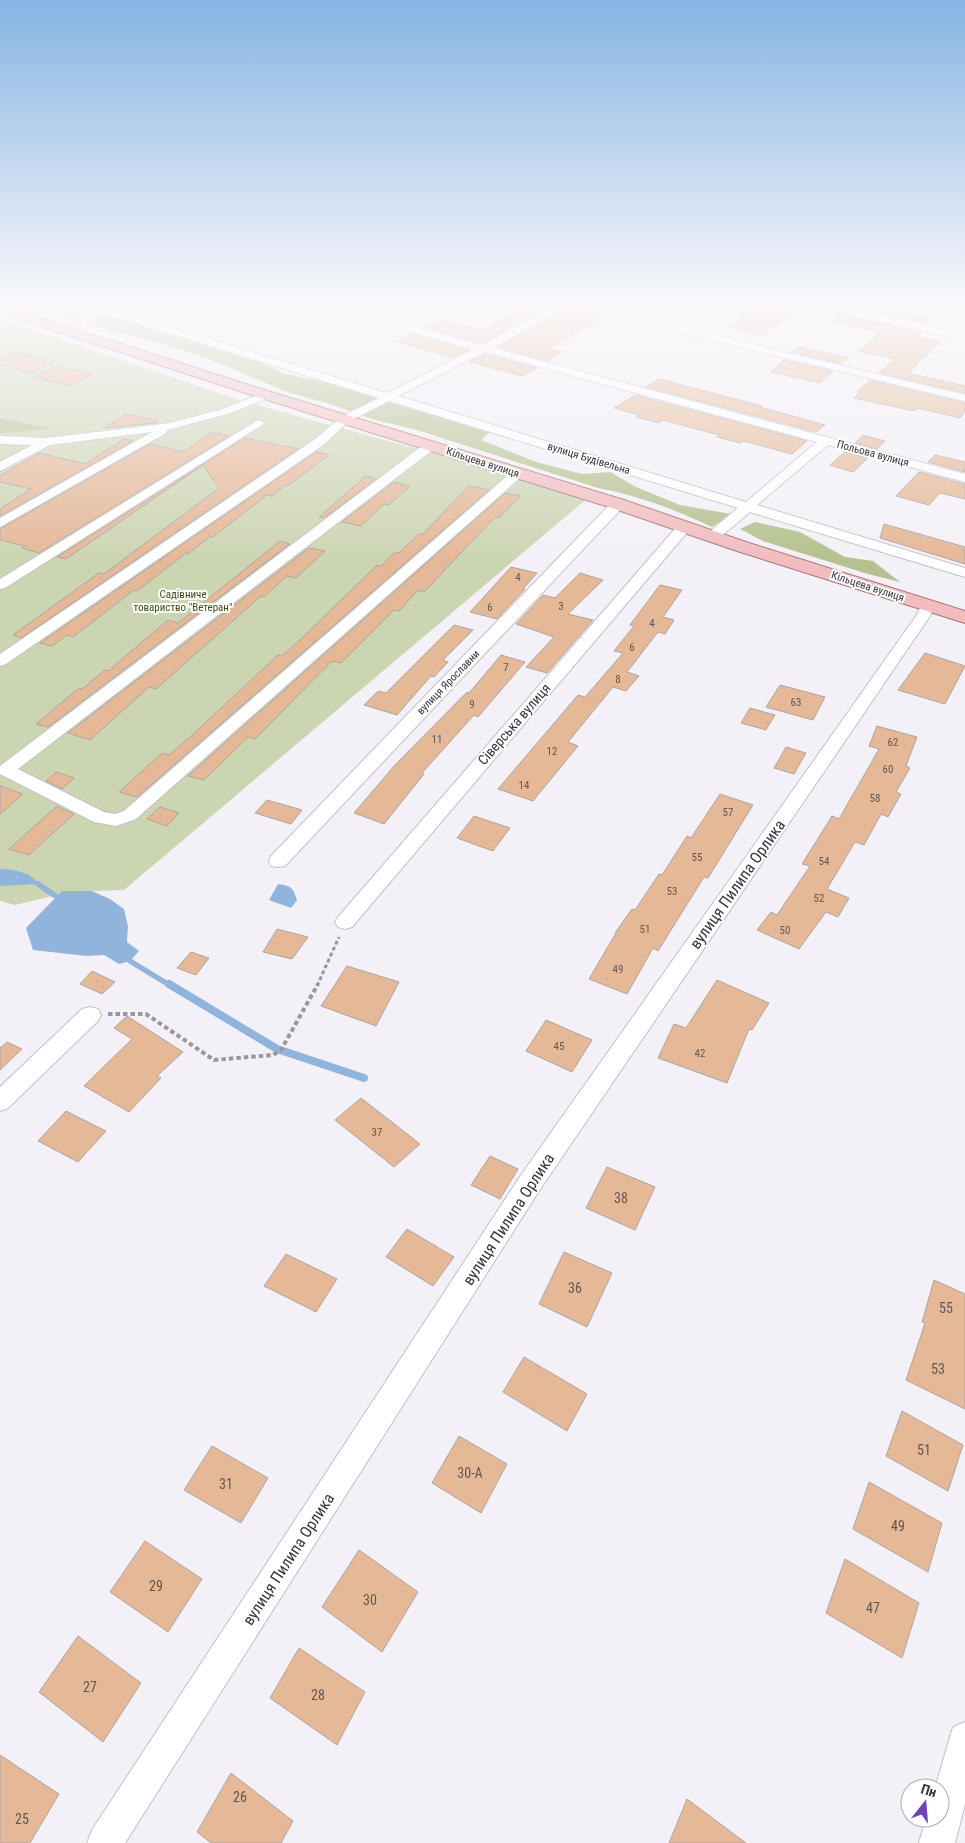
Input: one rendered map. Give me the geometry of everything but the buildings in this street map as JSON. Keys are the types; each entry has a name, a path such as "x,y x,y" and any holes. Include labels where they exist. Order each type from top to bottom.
{"main road":[{"name":"Кільцева вулиця","path":"251,390 618,504 965,617"}],"street":[{"name":"вулиця Будівельна","path":"367,390 965,573"},
{"path":"0,661 318,443 345,419 403,390"},
{"name":"Польова вулиця","path":"639,390 965,478"},
{"path":"931,390 965,398"},
{"path":"0,440 47,442 171,426 227,411 266,395"},
{"path":"0,585 258,423"},
{"path":"0,523 171,426"},
{"path":"713,536 826,441"},
{"path":"0,467 47,442"},
{"path":"431,445 6,770 100,818 116,820 130,815 518,473"},
{"name":"вулиця Ярославни","path":"278,861 618,504"},
{"name":"Сіверська вулиця","path":"344,922 685,526"},
{"name":"вулиця Пилипа Орлика","path":"105,1843 530,1183 918,624 928,606"},
{"path":"0,1101 90,1015"},
{"path":"937,1843 965,1739"}],"path":[{"path":"90,1015 146,1014 214,1060 273,1056 281,1050 325,972 344,922"}],"green space":[{"name":"Садівниче товариство \"Ветеран\"","path":"0,390 210,390 242,401 590,496 124,890 70,892 15,905 0,901 0,432 51,429 0,418"},
{"path":"283,390 356,390 398,405 491,431 481,440 536,462 582,474 610,472 636,487 680,505 731,514 712,527 642,499 598,488 417,430 375,420 327,403"},
{"path":"0,418 54,429 0,433"},
{"path":"755,522 800,532 845,557 873,561 900,582 868,574 763,541 740,529"}],"water":[{"path":"0,869 27,874 38,884 0,886"},
{"path":"278,884 291,888 294,893 297,900 291,908 269,900"},
{"path":"62,891 92,891 110,899 124,909 128,926 127,942 139,951 130,961 119,964 104,955 87,956 33,950 26,928"}],"waterway":[{"path":"38,884 57,897"},
{"path":"130,961 171,986"},
{"path":"169,984 277,1049 364,1078"}]}
